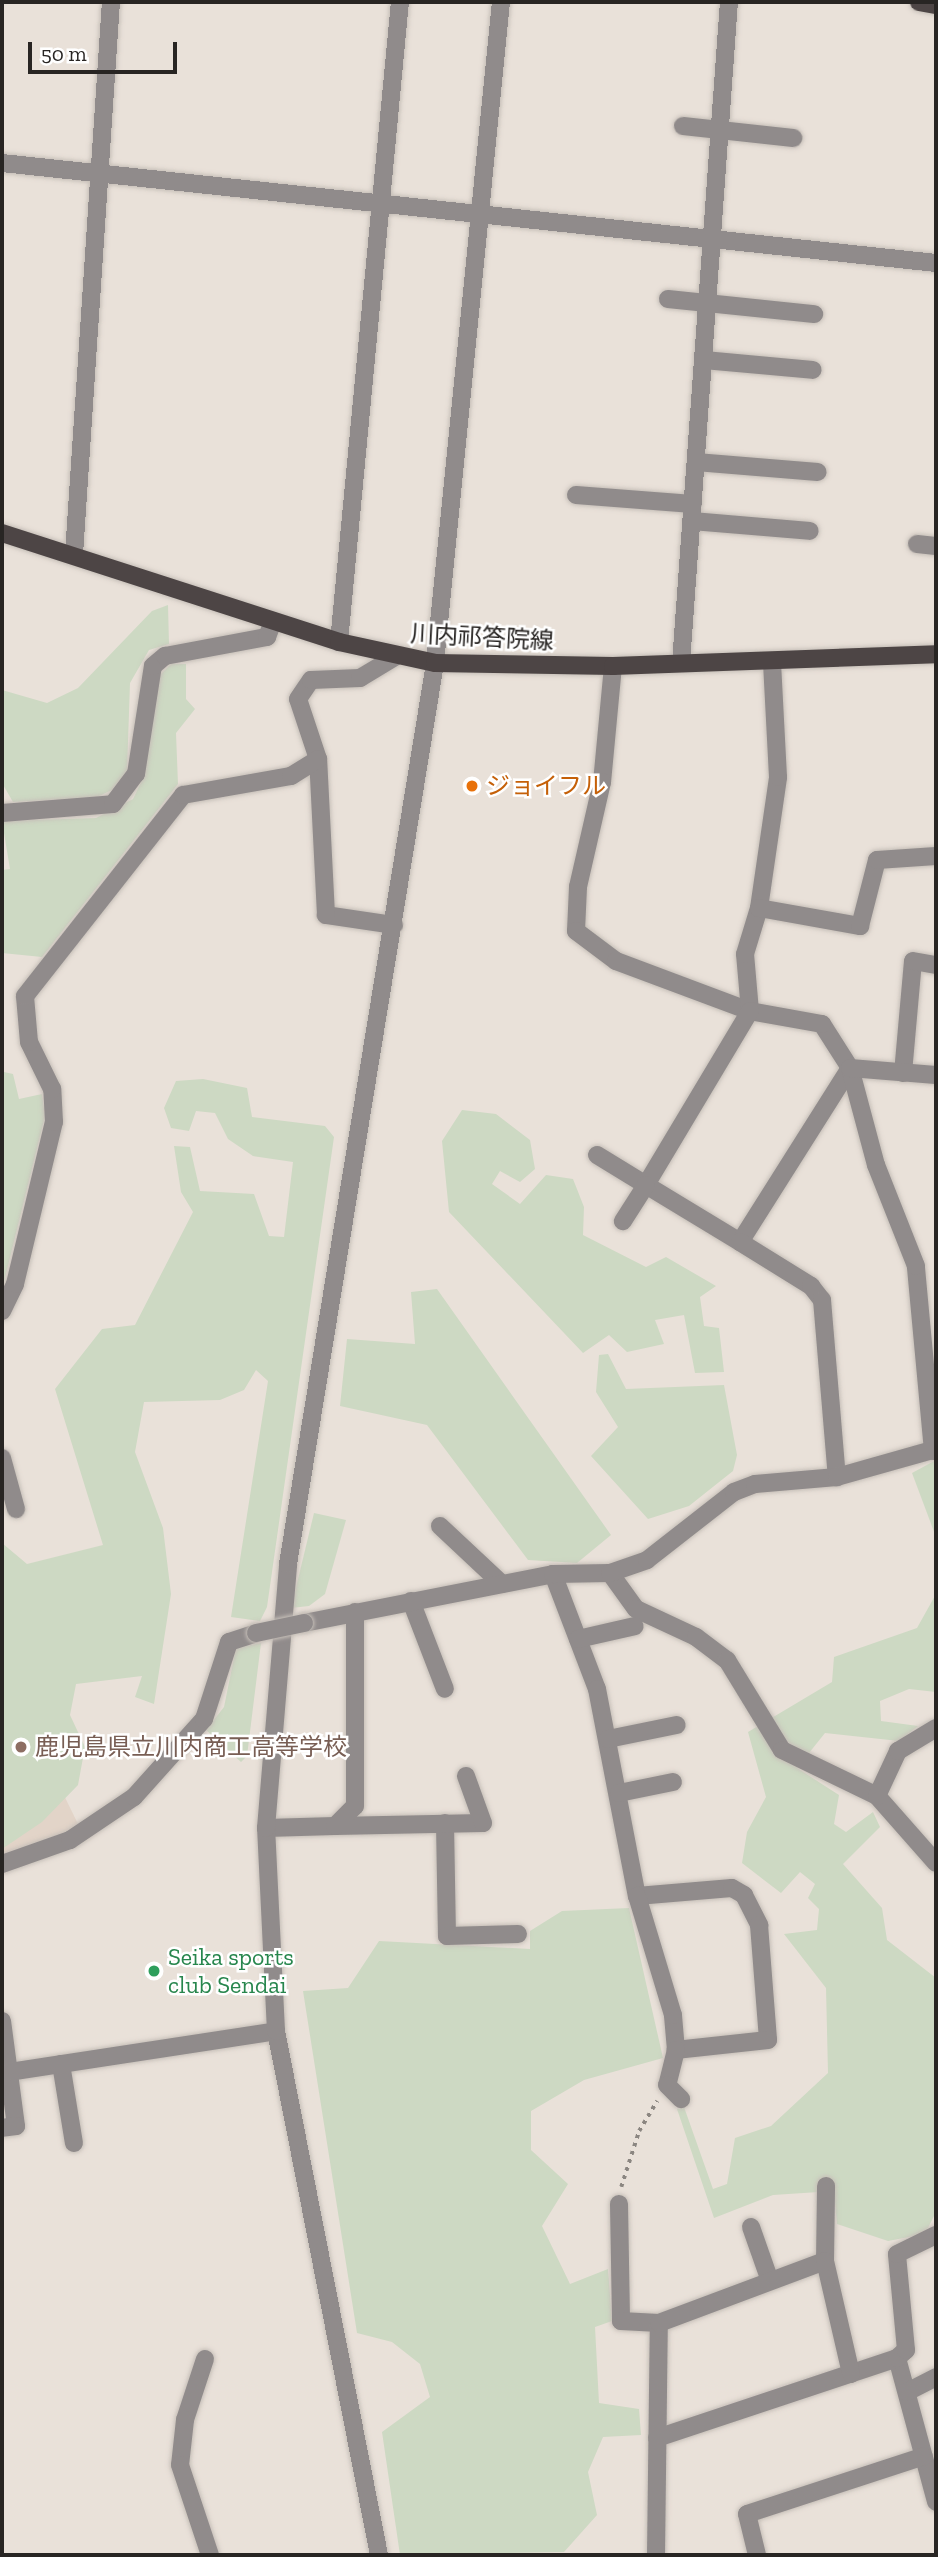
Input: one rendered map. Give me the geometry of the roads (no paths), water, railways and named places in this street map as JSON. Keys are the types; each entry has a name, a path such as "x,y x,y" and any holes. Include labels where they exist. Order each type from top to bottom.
{"main road":[{"path":"919,2 936,5"},
{"name":"川内祁答院線","path":"2,533 74,554 339,642 395,657 435,663 613,666 936,654"}],"street":[{"path":"74,554 111,2"},
{"path":"339,642 400,2"},
{"path":"379,2555 276,2031 266,1828 288,1564 435,663 501,2"},
{"path":"681,663 729,2"},
{"path":"683,126 793,138"},
{"path":"2,163 936,263"},
{"path":"668,299 814,314"},
{"path":"704,360 813,370"},
{"path":"696,462 818,472"},
{"path":"576,495 810,531"},
{"path":"917,544 936,546"},
{"path":"2,813 113,804 136,774 153,666 165,656 267,637 273,621"},
{"path":"394,925 326,915 318,759 298,699 310,680 360,678 395,657"},
{"path":"623,1221 750,1011 745,954 759,908 778,777 772,661"},
{"path":"2,1864 70,1840 134,1797 204,1719 229,1642 256,1633 355,1612 553,1574 610,1573 647,1560 734,1492 837,1476 934,1450 916,1266 876,1165 850,1068 822,1024 750,1011 616,961 576,931 578,887 602,782 613,666"},
{"path":"2,1311 15,1284 54,1122 52,1089 29,1042 25,996 183,795 290,776 318,759"},
{"path":"759,908 860,926 877,860 936,856"},
{"path":"903,1073 913,961 936,965"},
{"path":"850,1068 936,1075"},
{"path":"740,1242 850,1068"},
{"path":"597,1155 811,1286 822,1300 837,1476"},
{"path":"2,1458 16,1509"},
{"path":"440,1526 502,1584"},
{"path":"610,1573 636,1609 696,1637 727,1660 782,1750 877,1796 936,1863"},
{"path":"553,1574 578,1639 608,1739 637,1896 673,2015 676,2050 667,2084 681,2099"},
{"path":"411,1601 445,1689"},
{"path":"335,1826 355,1806 355,1612"},
{"path":"578,1639 635,1626"},
{"path":"608,1739 677,1725"},
{"path":"877,1796 898,1751 936,1728"},
{"path":"266,1828 483,1823 466,1776"},
{"path":"619,1793 673,1782"},
{"path":"444,1823 446,1936 518,1934"},
{"path":"637,1896 732,1888 744,1895 759,1925 768,2040 676,2050"},
{"path":"2,2021 16,2126 2,2128"},
{"path":"9,2072 276,2031"},
{"path":"61,2064 74,2143"},
{"path":"826,2186 825,2261 851,2374"},
{"path":"619,2204 621,2321 659,2323 825,2261"},
{"path":"751,2227 770,2281"},
{"path":"657,2438 897,2358 906,2350 897,2253 936,2235"},
{"path":"656,2555 659,2323"},
{"path":"897,2358 936,2499"},
{"path":"205,2359 185,2420 180,2465 210,2555"},
{"path":"907,2392 936,2377"},
{"path":"757,2555 747,2514 924,2456"}],"place":[{"name":"ジョイフル","path":"472,786"},
{"name":"鹿児島県立川内商工高等学校","path":"21,1747"},
{"name":"Seika sports club Sendai","path":"154,1971"}]}
